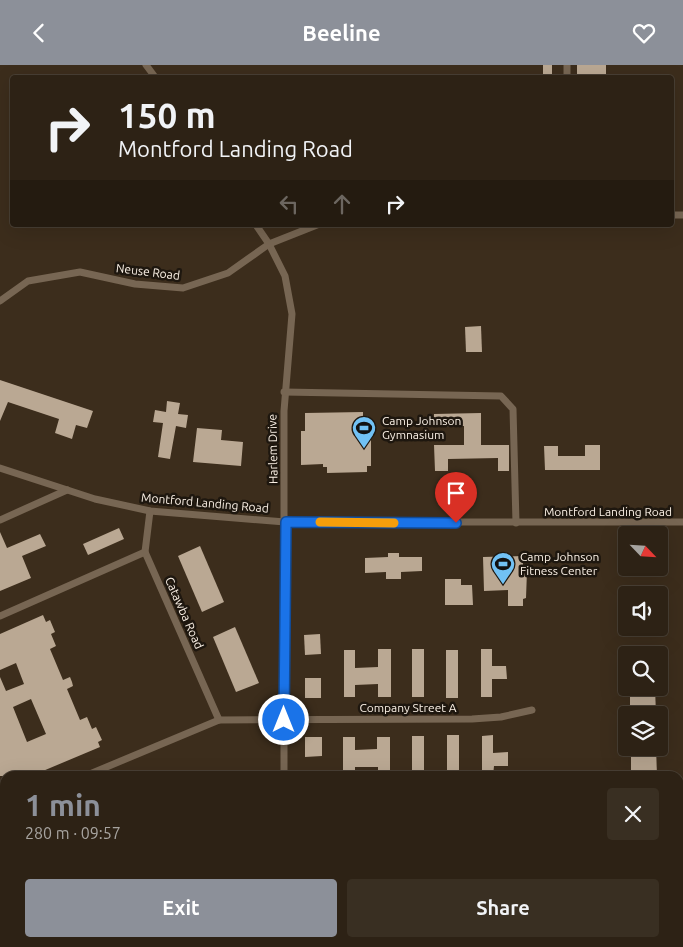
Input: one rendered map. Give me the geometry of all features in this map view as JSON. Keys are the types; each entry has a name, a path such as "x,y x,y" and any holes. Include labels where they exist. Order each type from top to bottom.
{"street":[{"name":"Harlem Drive","path":"257,227 269,244 285,276 292,314 284,392 286,522 284,771"},
{"name":"Neuse Road","path":"0,301 28,281 80,272 135,284 183,288 228,273 269,244 312,227"},
{"path":"284,392 501,396 513,409 516,523"},
{"name":"Montford Landing Road","path":"0,468 96,499 150,511 286,522 683,523"},
{"path":"0,521 66,490"},
{"path":"0,616 145,552 150,511"},
{"name":"Catawba Road","path":"145,552 219,720"},
{"name":"Company Street A","path":"219,720 472,719 501,717 532,710"},
{"path":"97,771 219,720"}],"building":[{"path":"543,65 552,65 552,75 543,75"},
{"path":"577,65 606,65 606,75 577,75"},
{"path":"481,326 482,352 466,352 465,327"},
{"path":"0,380 93,411 87,428 76,425 72,439 55,433 59,419 8,402 0,421"},
{"path":"167,401 180,403 178,414 188,415 186,428 176,426 170,459 158,457 163,423 153,422 155,410 166,412"},
{"path":"363,412 363,428 371,428 371,466 367,466 367,472 327,473 327,467 323,467 323,464 301,465 301,431 305,431 305,413"},
{"path":"481,413 481,445 509,445 509,471 498,471 498,458 448,459 448,471 435,471 434,445 464,445 464,426 434,427 434,414"},
{"path":"197,428 222,430 221,440 243,442 241,466 193,462"},
{"path":"585,445 600,445 600,470 545,470 544,446 558,446 558,456 585,456"},
{"path":"119,528 124,539 88,555 83,544"},
{"path":"0,532 7,548 40,534 46,546 22,556 31,578 0,591"},
{"path":"200,546 224,602 202,612 178,556"},
{"path":"388,553 399,553 399,557 422,557 422,571 401,572 401,579 386,579 386,572 365,573 365,558 388,557"},
{"name":"Camp Johnson Fitness Center","path":"523,556 523,571 527,571 526,598 523,599 523,606 508,606 508,590 484,591 483,557"},
{"path":"445,579 461,579 461,585 472,585 473,605 445,605"},
{"path":"43,615 46,622 50,620 55,632 51,634 56,646 50,649 63,680 70,677 73,686 67,689 80,720 87,717 92,729 96,727 102,740 98,742 100,747 43,771 0,771 0,677 6,691 24,684 16,663 0,670 0,634","holes":["31,699 46,734 27,742 13,707"]},
{"path":"235,627 259,683 236,692 213,637"},
{"path":"320,634 321,654 305,655 304,635"},
{"path":"378,649 391,649 391,697 378,697 378,684 355,685 355,697 344,697 344,650 355,650 355,668 378,667"},
{"path":"412,649 424,649 424,697 412,697"},
{"path":"481,649 492,649 492,666 506,666 507,679 492,679 492,697 481,697"},
{"path":"446,650 458,650 458,698 446,698"},
{"path":"305,678 321,678 321,698 305,698"},
{"path":"630,696 655,696 656,706 630,706"},
{"path":"447,735 459,735 459,771 447,771"},
{"path":"493,735 493,753 508,752 508,766 494,766 494,771 482,771 482,736"},
{"path":"412,736 424,736 424,771 412,771"},
{"path":"305,737 322,737 322,756 305,757"},
{"path":"343,737 355,737 355,750 377,749 377,737 390,737 390,771 378,771 378,767 355,767 355,771 343,771"},
{"path":"631,756 656,756 657,771 631,771"}],"slow traffic":[{"path":"320,522 394,523"}],"place":[{"name":"Camp Johnson Gymnasium","path":"364,449"},
{"name":"Camp Johnson Fitness Center","path":"503,585"}],"route":[{"path":"284,720 286,522 456,523"}]}
